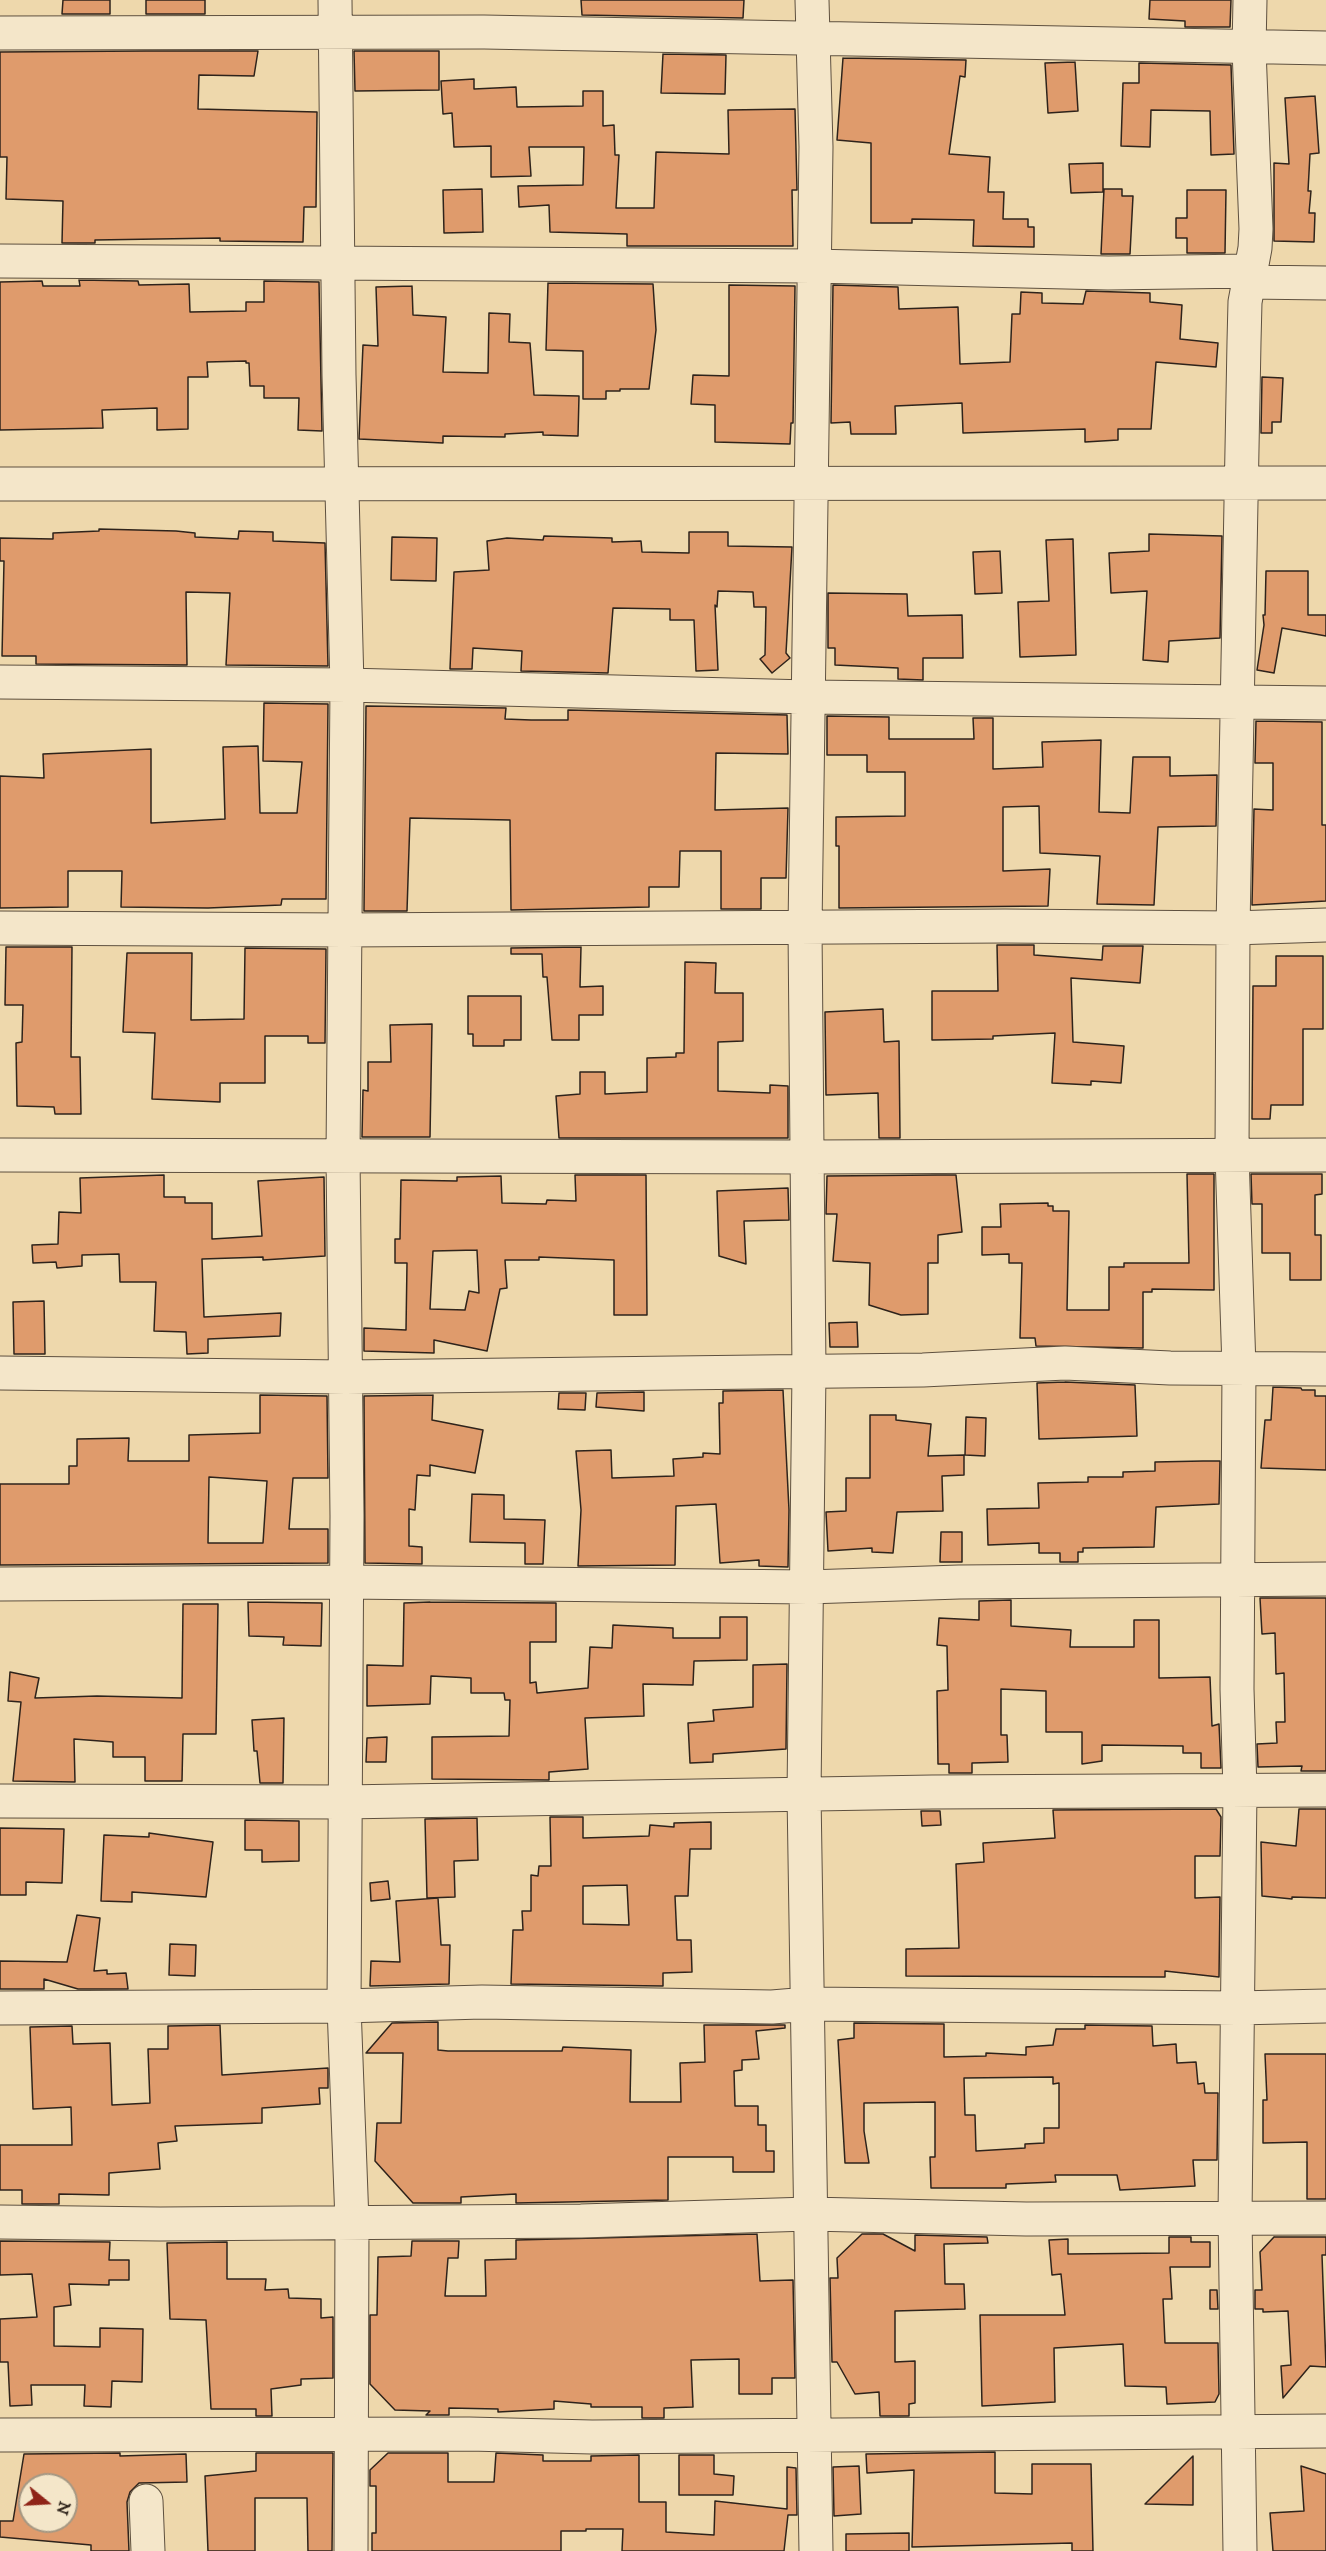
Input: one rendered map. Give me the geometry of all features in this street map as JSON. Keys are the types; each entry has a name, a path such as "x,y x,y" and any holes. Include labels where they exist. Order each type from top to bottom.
{"street":[{"path":"812,0 816,147 805,928 809,1371 804,1794 816,2551"},
{"path":"1240,2551 1235,2216 1240,1791 1239,1368 1232,1155 1233,928 1244,342 1249,277 1256,229 1249,49 1250,0"},
{"path":"334,16 346,685 343,1155 346,1377 344,2006 352,2222 351,2551"},
{"path":"0,33 334,16 814,40 1249,49 1326,48"},
{"path":"0,261 813,266 1249,277 1326,283"},
{"path":"0,484 1326,483"},
{"path":"0,682 346,685 808,697 1326,703"},
{"path":"0,928 344,930 1005,926 1233,928 1326,925"},
{"path":"0,1155 808,1157 1326,1155"},
{"path":"0,1373 346,1377 809,1371 1065,1363 1326,1369"},
{"path":"0,1584 345,1582 808,1587 959,1582 1326,1579"},
{"path":"0,1801 344,1802 804,1794 1326,1790"},
{"path":"0,2008 344,2006 482,2002 772,2007 808,2004 1238,2008 1326,2006"},
{"path":"0,2222 581,2221 809,2214 1026,2219 1235,2216 1326,2218"},
{"path":"0,2435 352,2434 592,2437 1326,2431"},
{"path":"147,2501 148,2551"}],"building":[{"path":"63,0 110,0 110,14 62,14"},
{"path":"146,0 205,0 205,14 146,14"},
{"path":"581,0 744,0 743,18 582,15"},
{"path":"1150,0 1231,0 1230,27 1185,27 1185,21 1149,19"},
{"path":"258,51 254,76 199,75 198,109 317,112 316,207 304,207 303,242 220,241 220,238 95,240 95,243 62,243 63,201 6,199 7,157 0,157 0,52"},
{"path":"354,51 439,51 439,90 355,91"},
{"path":"663,54 726,55 725,94 661,93"},
{"path":"843,58 966,60 965,77 960,76 949,154 990,157 988,192 1004,192 1003,219 1028,219 1028,227 1034,227 1034,247 973,246 974,220 912,219 912,223 871,223 871,143 837,140"},
{"path":"1075,62 1078,111 1048,113 1045,63"},
{"path":"1139,63 1231,65 1234,154 1211,155 1210,111 1151,110 1150,147 1121,146 1123,83 1139,83"},
{"path":"474,79 474,89 516,87 517,107 583,106 583,91 603,91 603,126 614,125 615,155 619,155 616,208 654,208 656,152 729,154 728,110 795,109 797,190 792,190 793,246 627,246 627,234 550,232 549,205 519,207 518,186 583,185 584,147 529,147 531,176 491,177 491,146 454,147 452,113 443,114 441,81"},
{"path":"1315,96 1319,153 1310,154 1308,191 1311,191 1309,213 1315,213 1314,242 1274,241 1274,163 1289,164 1285,98"},
{"path":"1103,163 1103,192 1071,193 1069,164"},
{"path":"482,189 483,232 444,233 443,190"},
{"path":"1104,189 1122,189 1122,196 1133,196 1130,254 1101,254"},
{"path":"1187,190 1226,190 1225,253 1187,253 1187,238 1176,238 1176,218 1187,218"},
{"path":"79,280 138,281 139,285 189,284 190,312 246,311 246,302 264,302 264,281 319,282 322,431 298,430 299,398 264,398 264,386 250,386 249,363 246,361 207,362 208,377 188,377 188,429 157,430 157,408 102,410 103,428 0,430 0,282 42,281 43,286 80,286"},
{"path":"548,283 653,284 656,330 649,389 606,391 606,399 583,399 583,351 546,350"},
{"path":"729,285 795,286 793,423 791,423 790,444 715,442 715,405 691,404 693,375 729,376"},
{"path":"833,285 898,287 899,309 958,307 960,364 1010,362 1012,314 1020,314 1021,292 1042,293 1042,303 1083,304 1086,291 1150,293 1150,302 1182,305 1180,339 1218,343 1216,367 1156,362 1151,429 1118,429 1118,440 1085,442 1085,429 963,433 962,403 895,406 896,434 851,434 850,422 831,423"},
{"path":"412,286 413,315 446,317 443,372 488,373 489,313 510,314 509,342 530,343 534,395 579,396 578,436 543,435 543,432 505,434 505,437 443,436 443,443 359,439 363,345 378,346 376,287"},
{"path":"1262,377 1283,378 1281,422 1272,422 1272,433 1261,433"},
{"path":"99,529 176,531 195,533 195,537 238,539 239,531 273,532 273,541 325,543 328,666 226,665 230,593 186,592 187,665 36,664 36,656 2,656 4,561 0,561 0,538 53,539 53,533 99,531"},
{"path":"689,532 728,532 728,546 792,547 786,653 790,658 772,673 760,659 765,655 766,607 754,607 753,592 718,591 717,607 715,605 718,670 696,671 694,620 670,620 670,609 613,608 608,673 521,671 522,651 473,648 472,669 450,669 454,572 489,570 487,541 507,538 543,540 544,536 612,538 612,542 641,541 642,552 689,553"},
{"path":"1149,534 1222,536 1220,638 1169,641 1168,662 1143,660 1147,591 1111,593 1109,553 1149,551"},
{"path":"392,537 437,538 436,581 391,580"},
{"path":"1073,539 1076,655 1020,657 1018,602 1049,601 1046,540"},
{"path":"1000,551 1002,593 975,594 973,552"},
{"path":"1266,571 1308,571 1308,615 1326,615 1326,636 1282,628 1274,673 1257,670 1264,625 1263,615 1265,615"},
{"path":"828,593 907,594 908,616 962,615 963,658 923,658 923,680 898,679 898,668 835,665 835,648 828,648"},
{"path":"264,703 328,704 326,899 282,899 281,905 208,908 121,907 122,871 68,871 68,907 0,908 0,776 44,778 43,754 151,749 151,823 225,819 223,747 258,746 260,813 297,813 302,762 263,761"},
{"path":"366,706 506,708 505,719 531,720 568,720 568,710 787,715 788,754 716,753 715,810 788,808 786,878 761,878 761,909 721,909 721,851 680,851 679,887 649,887 649,907 511,910 510,820 410,818 407,911 364,911"},
{"path":"827,716 889,717 889,739 974,739 973,718 993,718 993,769 1043,767 1042,742 1101,740 1099,812 1130,813 1133,757 1170,757 1170,776 1217,775 1216,826 1158,827 1154,905 1097,904 1100,856 1040,853 1039,806 1003,807 1003,871 1050,869 1048,906 839,908 839,846 836,846 836,817 905,816 905,772 867,772 867,755 827,755"},
{"path":"1256,721 1322,722 1322,825 1326,825 1326,901 1252,905 1254,809 1273,810 1273,763 1255,763"},
{"path":"997,945 1034,945 1034,955 1102,960 1103,946 1143,946 1140,983 1071,978 1073,1042 1124,1046 1121,1083 1091,1081 1091,1085 1052,1083 1055,1033 993,1036 993,1039 932,1040 932,991 998,991"},
{"path":"6,947 72,947 71,1057 80,1057 81,1114 55,1114 54,1107 17,1106 16,1043 22,1042 23,1005 5,1005"},
{"path":"581,947 580,987 603,986 603,1015 579,1015 579,1040 552,1040 547,977 543,977 542,954 511,954 511,948"},
{"path":"245,948 326,949 325,1043 308,1043 308,1036 265,1036 265,1083 220,1083 220,1102 152,1099 155,1033 123,1032 127,953 192,953 191,1020 244,1019"},
{"path":"1276,956 1323,956 1323,1029 1303,1029 1303,1105 1271,1105 1270,1119 1252,1119 1253,986 1276,986"},
{"path":"685,962 716,963 715,993 743,993 743,1041 718,1042 718,1091 770,1093 770,1085 788,1086 788,1138 559,1138 556,1096 580,1094 580,1072 605,1072 605,1094 647,1092 647,1058 676,1057 676,1053 684,1053"},
{"path":"468,996 521,996 521,1040 504,1040 504,1046 473,1046 473,1034 468,1034"},
{"path":"883,1009 884,1042 899,1041 900,1138 879,1138 878,1093 826,1095 825,1012"},
{"path":"432,1024 430,1137 362,1137 363,1090 368,1091 368,1062 391,1062 390,1025"},
{"path":"1187,1174 1214,1174 1214,1290 1152,1289 1152,1292 1143,1292 1143,1348 1036,1346 1035,1338 1020,1338 1022,1263 1009,1263 1009,1254 982,1255 982,1227 1001,1227 1000,1204 1048,1203 1048,1206 1053,1206 1053,1211 1069,1211 1067,1310 1109,1310 1109,1267 1124,1267 1124,1263 1189,1263"},
{"path":"1251,1174 1322,1174 1322,1194 1315,1195 1315,1235 1321,1235 1321,1280 1290,1280 1290,1253 1262,1253 1262,1204 1252,1204"},
{"path":"164,1175 164,1197 185,1197 185,1203 212,1203 212,1239 262,1236 258,1181 324,1177 325,1256 263,1260 263,1257 202,1259 204,1317 281,1313 280,1336 208,1339 208,1353 187,1354 186,1332 154,1331 156,1282 120,1282 119,1254 82,1255 82,1266 57,1268 56,1262 33,1263 32,1245 58,1244 59,1212 81,1213 80,1178"},
{"path":"575,1175 646,1175 647,1315 614,1315 614,1260 539,1257 539,1260 505,1260 507,1288 500,1289 487,1351 434,1340 434,1353 364,1351 364,1328 406,1330 407,1263 395,1263 395,1239 400,1239 401,1180 457,1181 457,1177 501,1176 502,1203 546,1204 547,1200 576,1201","holes":["477,1250 479,1293 469,1291 465,1310 430,1309 433,1251"]},
{"path":"956,1175 962,1232 938,1235 938,1263 928,1263 928,1314 901,1315 869,1305 870,1263 833,1261 837,1214 826,1214 827,1176"},
{"path":"788,1188 789,1220 744,1221 746,1264 719,1256 717,1191"},
{"path":"44,1301 45,1354 14,1354 13,1302"},
{"path":"857,1322 858,1347 830,1347 829,1323"},
{"path":"1037,1383 1135,1385 1137,1436 1039,1439"},
{"path":"1273,1387 1315,1390 1315,1396 1326,1396 1326,1470 1261,1468 1265,1420 1271,1420"},
{"path":"783,1390 789,1510 788,1567 759,1566 759,1560 720,1563 716,1504 676,1506 675,1565 578,1566 581,1510 576,1451 611,1450 612,1478 674,1476 673,1459 703,1457 703,1453 720,1454 719,1403 723,1403 723,1391"},
{"path":"644,1392 644,1411 596,1407 597,1393"},
{"path":"559,1393 586,1393 585,1410 558,1409"},
{"path":"260,1395 327,1396 328,1478 293,1478 289,1529 328,1529 328,1563 0,1565 0,1484 69,1484 69,1466 77,1466 77,1439 129,1438 128,1461 189,1461 189,1435 260,1433","holes":["209,1477 267,1481 263,1543 208,1543"]},
{"path":"433,1395 432,1420 483,1430 475,1473 430,1465 430,1476 417,1475 415,1510 409,1509 409,1546 422,1547 422,1564 365,1563 364,1396"},
{"path":"870,1415 896,1415 896,1420 931,1424 928,1456 964,1455 964,1475 942,1476 943,1511 897,1512 893,1553 872,1552 872,1548 828,1551 826,1512 846,1511 846,1478 870,1478"},
{"path":"966,1417 986,1418 985,1456 965,1455"},
{"path":"1220,1461 1219,1504 1156,1507 1154,1547 1083,1548 1083,1552 1078,1552 1078,1562 1060,1562 1060,1553 1039,1553 1039,1543 988,1545 987,1509 1039,1508 1038,1483 1088,1482 1088,1477 1123,1477 1123,1472 1155,1471 1155,1462"},
{"path":"472,1494 504,1495 504,1519 545,1520 543,1564 525,1564 525,1543 470,1542"},
{"path":"941,1532 962,1532 962,1562 940,1562"},
{"path":"1260,1598 1326,1598 1326,1771 1301,1771 1302,1766 1258,1767 1257,1744 1277,1743 1276,1722 1285,1722 1284,1673 1276,1674 1275,1633 1262,1634"},
{"path":"1011,1600 1011,1626 1071,1630 1070,1647 1134,1647 1134,1620 1159,1620 1159,1678 1210,1677 1212,1726 1219,1724 1221,1768 1201,1768 1201,1753 1183,1753 1183,1746 1102,1745 1102,1761 1082,1764 1082,1732 1046,1732 1046,1691 1001,1689 1001,1735 1007,1735 1008,1762 972,1763 972,1773 949,1773 949,1764 938,1764 937,1691 948,1690 947,1646 937,1645 939,1618 979,1620 979,1601"},
{"path":"248,1602 322,1603 321,1646 283,1645 284,1637 249,1636"},
{"path":"404,1603 556,1603 556,1642 530,1642 530,1683 536,1682 537,1693 588,1688 590,1647 612,1648 613,1625 673,1628 673,1638 720,1638 720,1617 747,1617 747,1660 694,1661 693,1685 643,1684 644,1716 585,1718 588,1769 549,1772 549,1780 432,1779 432,1737 509,1736 510,1700 505,1700 504,1693 471,1693 471,1678 431,1676 430,1704 367,1706 367,1665 403,1666"},
{"path":"183,1604 218,1604 216,1734 183,1734 182,1781 145,1781 145,1757 113,1757 113,1742 74,1739 75,1782 13,1781 21,1702 8,1701 10,1672 39,1678 35,1698 97,1696 182,1698"},
{"path":"787,1664 786,1749 713,1754 713,1762 690,1763 688,1723 714,1721 713,1710 753,1707 753,1665"},
{"path":"284,1718 283,1783 260,1783 257,1751 254,1751 252,1720"},
{"path":"387,1737 386,1762 366,1762 367,1738"},
{"path":"1216,1809 1221,1817 1220,1856 1195,1856 1195,1898 1220,1897 1219,1977 1165,1971 1165,1977 906,1976 906,1949 959,1948 956,1864 984,1862 983,1843 1055,1838 1053,1810"},
{"path":"1299,1809 1326,1809 1326,1898 1292,1897 1292,1899 1262,1896 1261,1842 1296,1846"},
{"path":"921,1811 940,1811 941,1825 922,1826"},
{"path":"550,1817 583,1817 583,1838 649,1836 650,1825 674,1827 674,1823 711,1822 711,1849 690,1849 688,1896 675,1896 677,1940 691,1940 692,1972 663,1973 663,1986 511,1984 513,1930 523,1930 522,1911 531,1911 531,1875 538,1876 539,1866 551,1866","holes":["627,1885 629,1925 583,1924 583,1886"]},
{"path":"477,1818 478,1860 454,1861 455,1897 427,1898 425,1819"},
{"path":"245,1820 299,1821 299,1861 262,1862 262,1850 245,1850"},
{"path":"0,1828 64,1829 62,1883 26,1882 26,1895 0,1895"},
{"path":"149,1833 213,1842 206,1897 132,1892 132,1902 101,1901 104,1835 149,1837"},
{"path":"388,1881 390,1899 371,1901 370,1883"},
{"path":"438,1898 441,1945 450,1945 449,1984 370,1986 371,1961 400,1962 396,1901"},
{"path":"77,1915 100,1918 94,1971 107,1970 107,1974 126,1973 128,1989 78,1989 44,1979 44,1989 0,1989 0,1961 67,1962"},
{"path":"170,1944 196,1945 195,1976 169,1975"},
{"path":"438,2022 438,2050 562,2051 563,2047 631,2050 630,2102 681,2102 680,2063 705,2062 704,2025 785,2025 785,2028 756,2031 759,2059 742,2060 742,2070 734,2071 735,2106 758,2106 758,2125 766,2125 766,2151 774,2151 774,2172 733,2172 733,2157 668,2157 668,2200 516,2203 516,2194 461,2197 461,2203 413,2203 375,2161 377,2123 401,2123 403,2053 366,2053 392,2023"},
{"path":"854,2023 944,2024 944,2057 986,2056 986,2053 1026,2055 1026,2047 1053,2045 1056,2029 1085,2029 1085,2025 1152,2026 1153,2046 1176,2044 1177,2063 1196,2062 1198,2084 1204,2083 1205,2093 1218,2093 1217,2160 1193,2160 1195,2186 1120,2190 1117,2175 1055,2175 1056,2182 1006,2184 1006,2188 931,2188 930,2157 935,2157 935,2102 864,2103 864,2131 869,2163 845,2163 838,2040 854,2038","holes":["1053,2077 1053,2084 1059,2083 1059,2128 1044,2128 1044,2143 1025,2144 1025,2148 976,2151 975,2115 965,2115 964,2078"]},
{"path":"220,2025 222,2075 328,2068 328,2088 319,2088 320,2104 262,2108 262,2123 175,2126 177,2141 158,2143 160,2169 109,2173 109,2195 59,2194 59,2204 22,2204 22,2190 0,2190 0,2145 72,2145 71,2107 33,2109 30,2027 72,2026 73,2044 110,2043 112,2105 150,2103 148,2049 168,2049 168,2026"},
{"path":"1265,2054 1326,2054 1326,2199 1307,2199 1307,2142 1263,2143 1263,2100 1267,2100"},
{"path":"757,2234 760,2281 793,2280 795,2378 772,2378 772,2394 739,2394 739,2359 691,2360 693,2407 664,2408 664,2418 642,2418 642,2407 591,2407 591,2404 554,2401 554,2409 498,2412 498,2409 449,2408 449,2415 426,2415 430,2411 395,2410 370,2384 370,2315 377,2315 378,2257 411,2256 412,2241 459,2241 458,2258 448,2258 445,2296 486,2296 485,2260 516,2259 516,2240"},
{"path":"862,2234 883,2234 915,2251 915,2235 987,2237 988,2243 944,2244 945,2284 964,2284 965,2309 895,2311 895,2362 915,2361 915,2403 909,2404 909,2416 880,2416 879,2392 855,2394 837,2362 832,2362 830,2278 838,2278 837,2258"},
{"path":"1169,2237 1191,2237 1191,2242 1210,2242 1210,2267 1170,2267 1172,2299 1163,2299 1165,2343 1218,2343 1219,2394 1215,2402 1167,2404 1166,2387 1125,2386 1123,2344 1054,2348 1055,2402 982,2406 980,2315 1065,2315 1061,2274 1052,2275 1049,2240 1068,2239 1068,2254 1169,2253"},
{"path":"1274,2237 1326,2237 1326,2255 1322,2255 1326,2367 1310,2366 1283,2398 1281,2366 1291,2365 1288,2311 1263,2312 1263,2309 1255,2309 1255,2290 1262,2290 1260,2252"},
{"path":"0,2241 110,2242 109,2260 129,2260 129,2280 109,2280 109,2285 69,2284 71,2305 54,2307 54,2346 100,2347 100,2328 143,2329 142,2382 112,2381 111,2407 84,2406 85,2385 31,2385 32,2405 10,2406 8,2362 0,2362 0,2319 37,2317 32,2274 0,2275"},
{"path":"227,2242 227,2279 266,2279 265,2290 288,2289 289,2298 321,2299 321,2318 333,2317 333,2378 301,2379 301,2385 271,2389 272,2416 256,2416 256,2409 211,2409 206,2320 170,2319 167,2243"},
{"path":"1210,2290 1217,2290 1218,2309 1210,2309"},
{"path":"995,2452 995,2493 1032,2494 1032,2464 1091,2464 1093,2551 1072,2551 1072,2543 912,2547 914,2470 867,2473 866,2454"},
{"path":"120,2453 120,2456 186,2454 187,2482 139,2483 130,2492 127,2502 129,2551 91,2551 91,2545 0,2537 0,2521 13,2521 18,2491 18,2533 78,2533 78,2473 21,2473 24,2454"},
{"path":"256,2453 333,2453 332,2551 308,2551 307,2498 255,2498 255,2551 208,2551 205,2476 256,2471"},
{"path":"388,2453 448,2453 448,2482 494,2482 496,2453 543,2455 543,2461 591,2461 591,2456 639,2455 639,2502 666,2502 666,2532 714,2535 715,2501 787,2509 787,2467 796,2468 797,2515 788,2515 784,2551 622,2551 623,2529 586,2529 586,2531 561,2531 561,2551 372,2551 372,2533 376,2533 376,2486 370,2486 370,2470"},
{"path":"679,2455 714,2455 714,2474 734,2476 733,2495 679,2495"},
{"path":"1193,2456 1193,2505 1145,2504"},
{"path":"859,2466 861,2514 834,2516 833,2467"},
{"path":"1301,2466 1326,2474 1326,2551 1273,2551 1270,2513 1304,2511"},
{"path":"909,2533 909,2551 846,2551 846,2534"}]}
